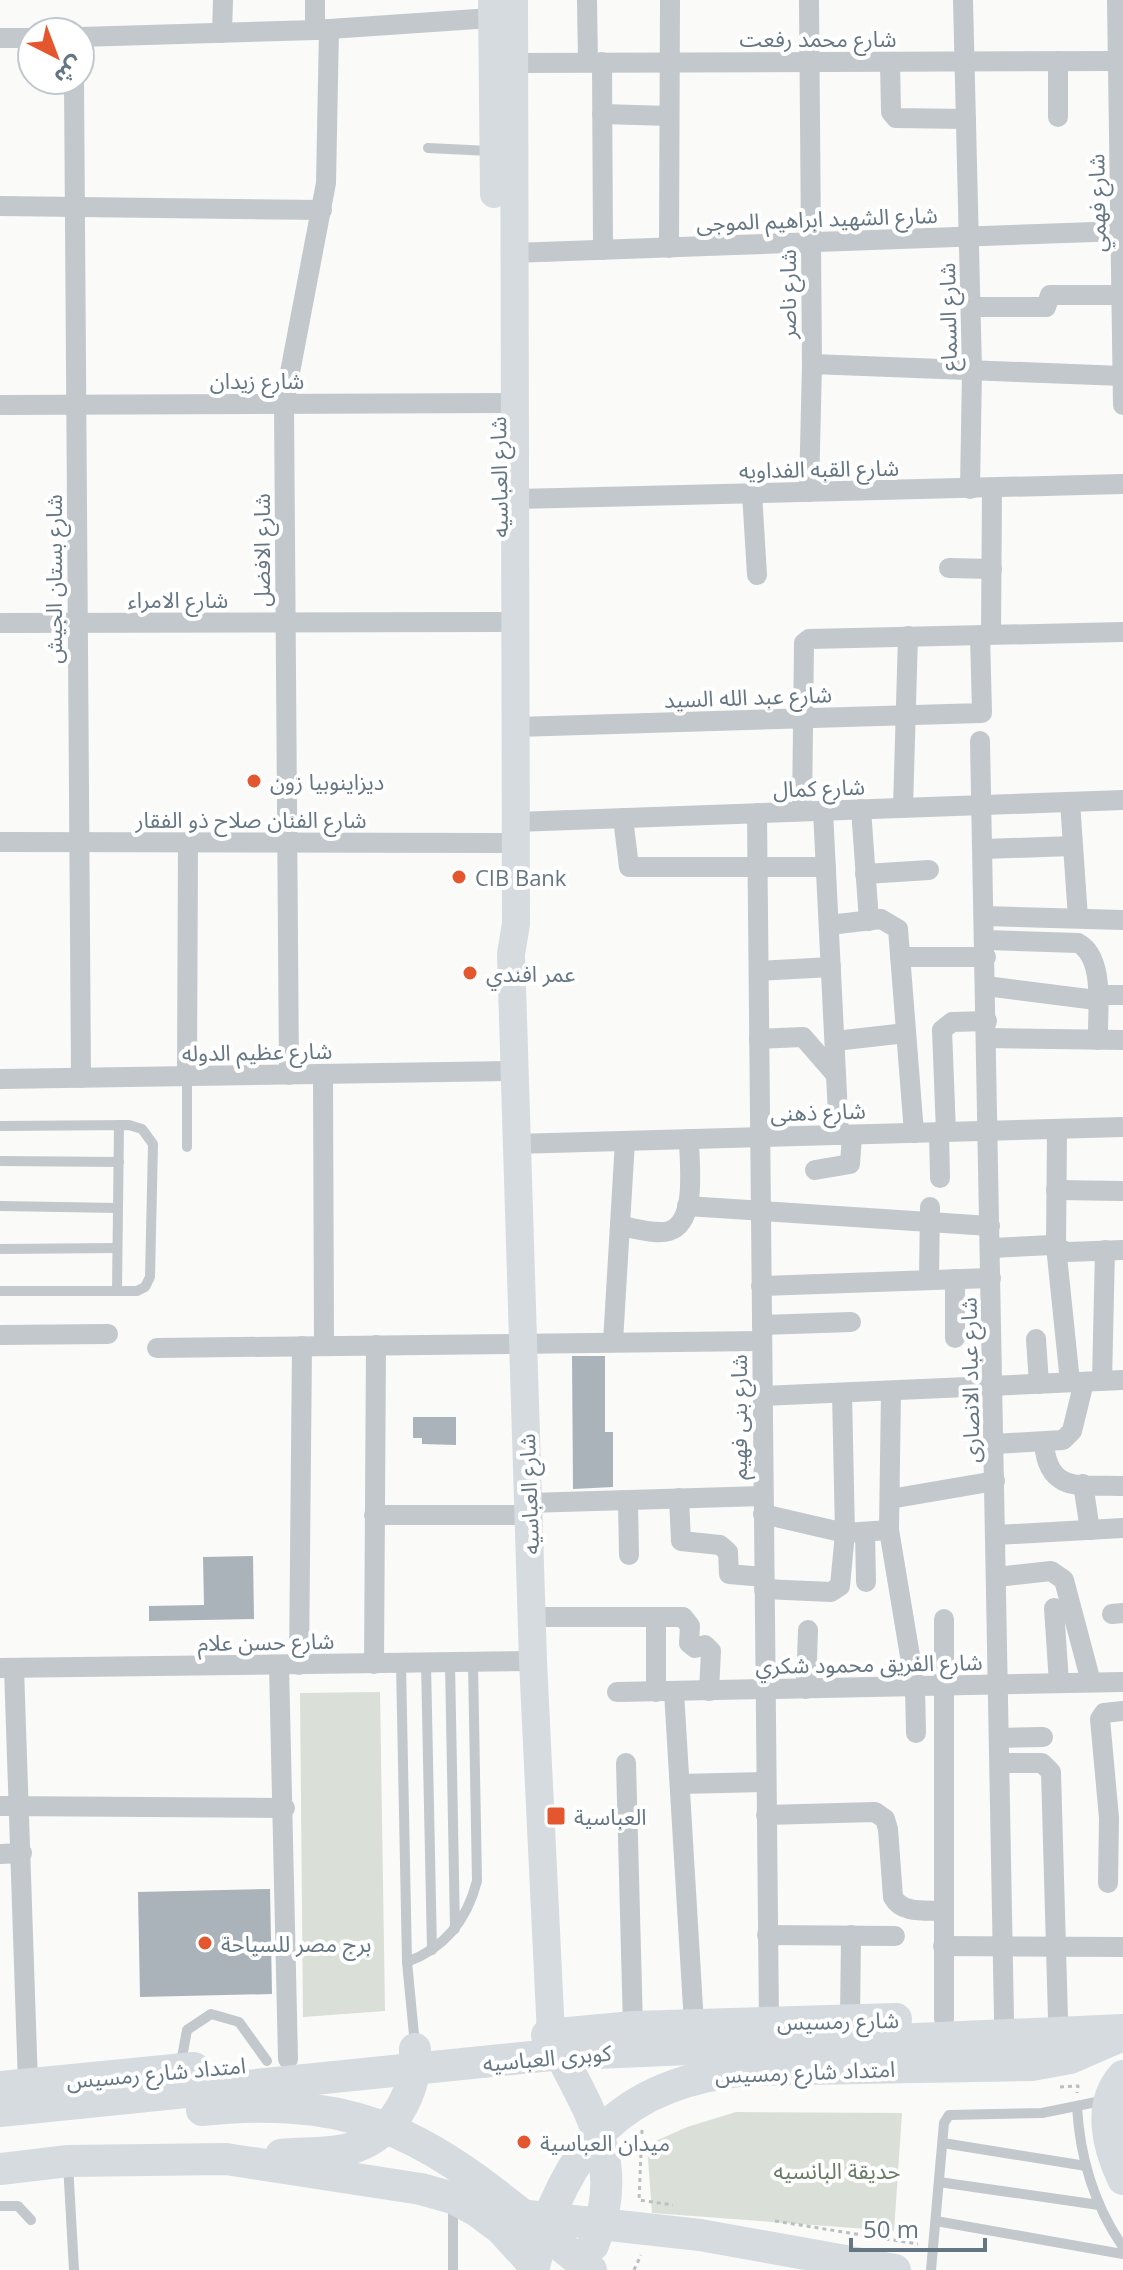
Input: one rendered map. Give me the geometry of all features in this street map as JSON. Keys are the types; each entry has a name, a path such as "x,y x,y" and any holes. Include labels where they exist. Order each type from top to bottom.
{"main road":[{"name":"شارع العباسيه","path":"503,9 514,63 513,253 500,622 516,931 511,954 515,1144 533,1661 551,2035"},
{"name":"شارع العباسيه","path":"503,9 494,151 506,404 517,499 516,727 509,832"},
{"name":"شارع رمسيس","path":"551,2035 643,2038 694,2024 850,2019 1058,2018 1114,2032"},
{"name":"امتداد شارع رمسيس","path":"534,2268 548,2218 569,2170 600,2132 631,2107 666,2086 706,2074 1032,2065 1070,2058 1114,2032"},
{"name":"كوبرى العباسيه","path":"0,2111 521,2058 643,2038 1114,2032"},
{"name":"امتداد شارع رمسيس","path":"14,2086 551,2035"},
{"path":"551,2035 600,2132 609,2173 602,2225 583,2270"},
{"path":"0,2169 68,2161 226,2159 344,2150 365,2142 383,2130 409,2094 416,2074 415,2047"},
{"path":"1103,2094 1110,2141 1123,2179"},
{"path":"0,2132 215,2109 289,2108 346,2114 395,2129 442,2155 591,2270"},
{"path":"226,2159 421,2189 465,2204 548,2218 700,2235 895,2270"},
{"path":"465,2204 501,2229 534,2268"}],"street":[{"path":"222,33 223,0"},
{"name":"شارع الافضل","path":"289,1075 284,404 327,170 322,30 315,0"},
{"path":"587,0 602,114 603,250"},
{"path":"669,248 670,0"},
{"name":"شارع ناصر","path":"809,0 812,364 809,492"},
{"name":"شارع السماع","path":"963,0 972,370 970,489"},
{"name":"شارع فهمي","path":"1117,0 1123,405"},
{"path":"96,37 322,30 503,9"},
{"path":"1058,61 1058,117"},
{"name":"شارع محمد رفعت","path":"514,63 1120,61"},
{"path":"890,62 891,112 896,118 966,119"},
{"name":"شارع بستان الجيش","path":"74,96 81,1078"},
{"path":"602,114 669,116"},
{"path":"0,206 322,210"},
{"name":"شارع الشهيد ابراهيم الموجى","path":"513,253 1122,232"},
{"path":"971,307 1046,307 1050,295 1122,295"},
{"path":"812,364 1123,376"},
{"name":"شارع زيدان","path":"0,405 506,404"},
{"name":"شارع القبه الفداويه","path":"517,499 1123,484"},
{"path":"986,634 992,569 992,488"},
{"path":"752,493 757,575"},
{"path":"949,568 992,569"},
{"name":"شارع الامراء","path":"0,623 500,622"},
{"path":"815,1170 850,1164 836,1075 826,867 813,811 804,718 804,643 815,638 1123,632"},
{"name":"شارع عبد الله السيد","path":"516,727 982,713 986,634"},
{"path":"903,808 908,636"},
{"name":"شارع عباد الانصارى","path":"980,741 1004,2019"},
{"name":"شارع كمال","path":"509,832 623,818 1123,800"},
{"path":"1070,802 1078,918"},
{"path":"861,809 869,921"},
{"name":"شارع بنى فهيم","path":"757,813 769,2021"},
{"path":"623,818 629,867 826,867"},
{"name":"شارع الفنان صلاح ذو الفقار","path":"0,842 287,843 509,832"},
{"path":"187,1076 188,842"},
{"path":"984,849 1073,846"},
{"path":"865,874 929,870"},
{"path":"985,916 1123,920"},
{"path":"829,925 881,919 898,929 914,1133"},
{"path":"900,957 1078,943 1085,947 1095,962 1098,1040"},
{"path":"759,971 831,967"},
{"path":"986,986 1096,998 1123,995"},
{"path":"940,1178 942,1030 952,1022 987,1029 1123,1040"},
{"path":"835,1041 906,1033"},
{"path":"759,1039 803,1037 836,1075"},
{"name":"شارع عظيم الدوله","path":"0,1079 514,1071"},
{"path":"323,1074 324,1345"},
{"name":"شارع ذهنى","path":"515,1144 1123,1127"},
{"path":"1057,1129 1056,1246 1095,1381"},
{"path":"620,1226 666,1233 677,1227 687,1206 689,1139"},
{"path":"613,1342 625,1141"},
{"path":"1056,1190 1123,1191"},
{"path":"687,1206 761,1212 930,1214 990,1226"},
{"path":"929,1280 930,1214"},
{"path":"991,1248 1056,1246 1067,1252 1114,1250 1095,1381 1072,1431 1063,1440 994,1444"},
{"path":"761,1286 991,1278"},
{"path":"955,1279 955,1338"},
{"path":"157,1348 613,1342 762,1333 851,1322"},
{"path":"0,1335 108,1334"},
{"path":"1036,1339 1039,1384"},
{"path":"374,1664 376,1345"},
{"path":"278,2060 302,1346"},
{"path":"762,1396 1095,1381"},
{"path":"891,1391 889,1530 915,1686 916,1733"},
{"path":"842,1393 855,1532 866,1582"},
{"path":"1044,1443 1045,1465 1053,1477 1064,1483 1123,1486"},
{"path":"890,1499 995,1481"},
{"path":"1083,1484 1090,1530"},
{"path":"374,1515 528,1509 679,1498 763,1505 855,1532 889,1530"},
{"path":"679,1498 681,1541 725,1547 729,1574 764,1583 831,1592 840,1586 855,1532"},
{"path":"628,1500 629,1555"},
{"path":"996,1535 1123,1528"},
{"path":"997,1577 1051,1571 1064,1580 1091,1682"},
{"path":"1054,1608 1059,1683"},
{"path":"533,1617 683,1617 690,1626 689,1643 695,1648 709,1647 709,1691"},
{"path":"656,1617 680,1784 694,2024"},
{"path":"944,1619 944,2019"},
{"path":"806,1689 808,1630"},
{"name":"شارع حسن علام","path":"7,1668 533,1661"},
{"path":"7,1668 21,1806 22,1853 14,2086"},
{"name":"شارع الفريق محمود شكري","path":"617,1692 1123,1682"},
{"path":"1108,1883 1116,1818 1100,1719 1104,1713 1123,1711"},
{"path":"999,1738 1043,1737"},
{"path":"626,1763 643,2038"},
{"path":"1000,1763 1042,1763 1051,1772 1058,2018"},
{"path":"680,1784 765,1782"},
{"path":"0,1806 285,1808"},
{"path":"766,1815 875,1812 885,1819 888,1829 893,1897 897,1905 906,1909 943,1911"},
{"path":"0,1854 22,1853"},
{"path":"767,1935 895,1936"},
{"path":"850,2019 851,1935"},
{"path":"943,1946 1123,1947"}],"lane":[{"path":"428,148 494,151"},
{"path":"187,1076 187,1147"},
{"path":"117,1291 119,1125"},
{"path":"0,1126 136,1126 147,1133 153,1144 150,1277 141,1290 0,1291"},
{"path":"0,1161 119,1162"},
{"path":"0,1206 118,1208"},
{"path":"0,1249 117,1248"},
{"path":"426,1663 432,1950"},
{"path":"450,1663 455,1929"},
{"path":"407,1962 432,1950 455,1929 473,1899 479,1864 473,1663"},
{"path":"401,1664 407,1962 415,2047"},
{"path":"180,2070 187,2030 193,2023 211,2014 231,2017 239,2022 278,2060"},
{"path":"931,2270 944,2123 953,2113 1027,2114 1103,2094 1086,2166 1099,2205 1123,2247"},
{"path":"943,2143 1086,2166"},
{"path":"68,2161 74,2270"},
{"path":"939,2182 1099,2205"},
{"path":"453,2270 465,2204"},
{"path":"0,2206 18,2206 31,2220"},
{"path":"936,2221 1123,2254"}],"path":[{"path":"1051,2087 1078,2086 1103,2094"},
{"path":"642,2127 639,2200 684,2207"},
{"path":"762,2219 934,2246"}],"green space":[{"path":"380,1692 385,2011 303,2017 300,1693"},
{"name":"حديقة البانسيه","path":"736,2112 902,2113 894,2231 652,2213 647,2145 687,2127"}],"building":[{"path":"572,1356 605,1356 605,1432 613,1432 613,1487 573,1489"},
{"path":"413,1417 456,1417 456,1445 422,1444 422,1438 413,1438"},
{"path":"253,1556 254,1619 149,1621 149,1606 204,1605 203,1557"},
{"name":"برج مصر للسياحة","path":"270,1889 272,1994 140,1997 138,1892"}],"place":[{"name":"ديزاينوبيا زون","path":"254,781"},
{"name":"CIB Bank","path":"459,877"},
{"name":"عمر افندي","path":"470,973"},
{"name":"العباسية","path":"556,1816"},
{"name":"برج مصر للسياحة","path":"205,1943"},
{"name":"ميدان العباسية","path":"524,2142"}]}
